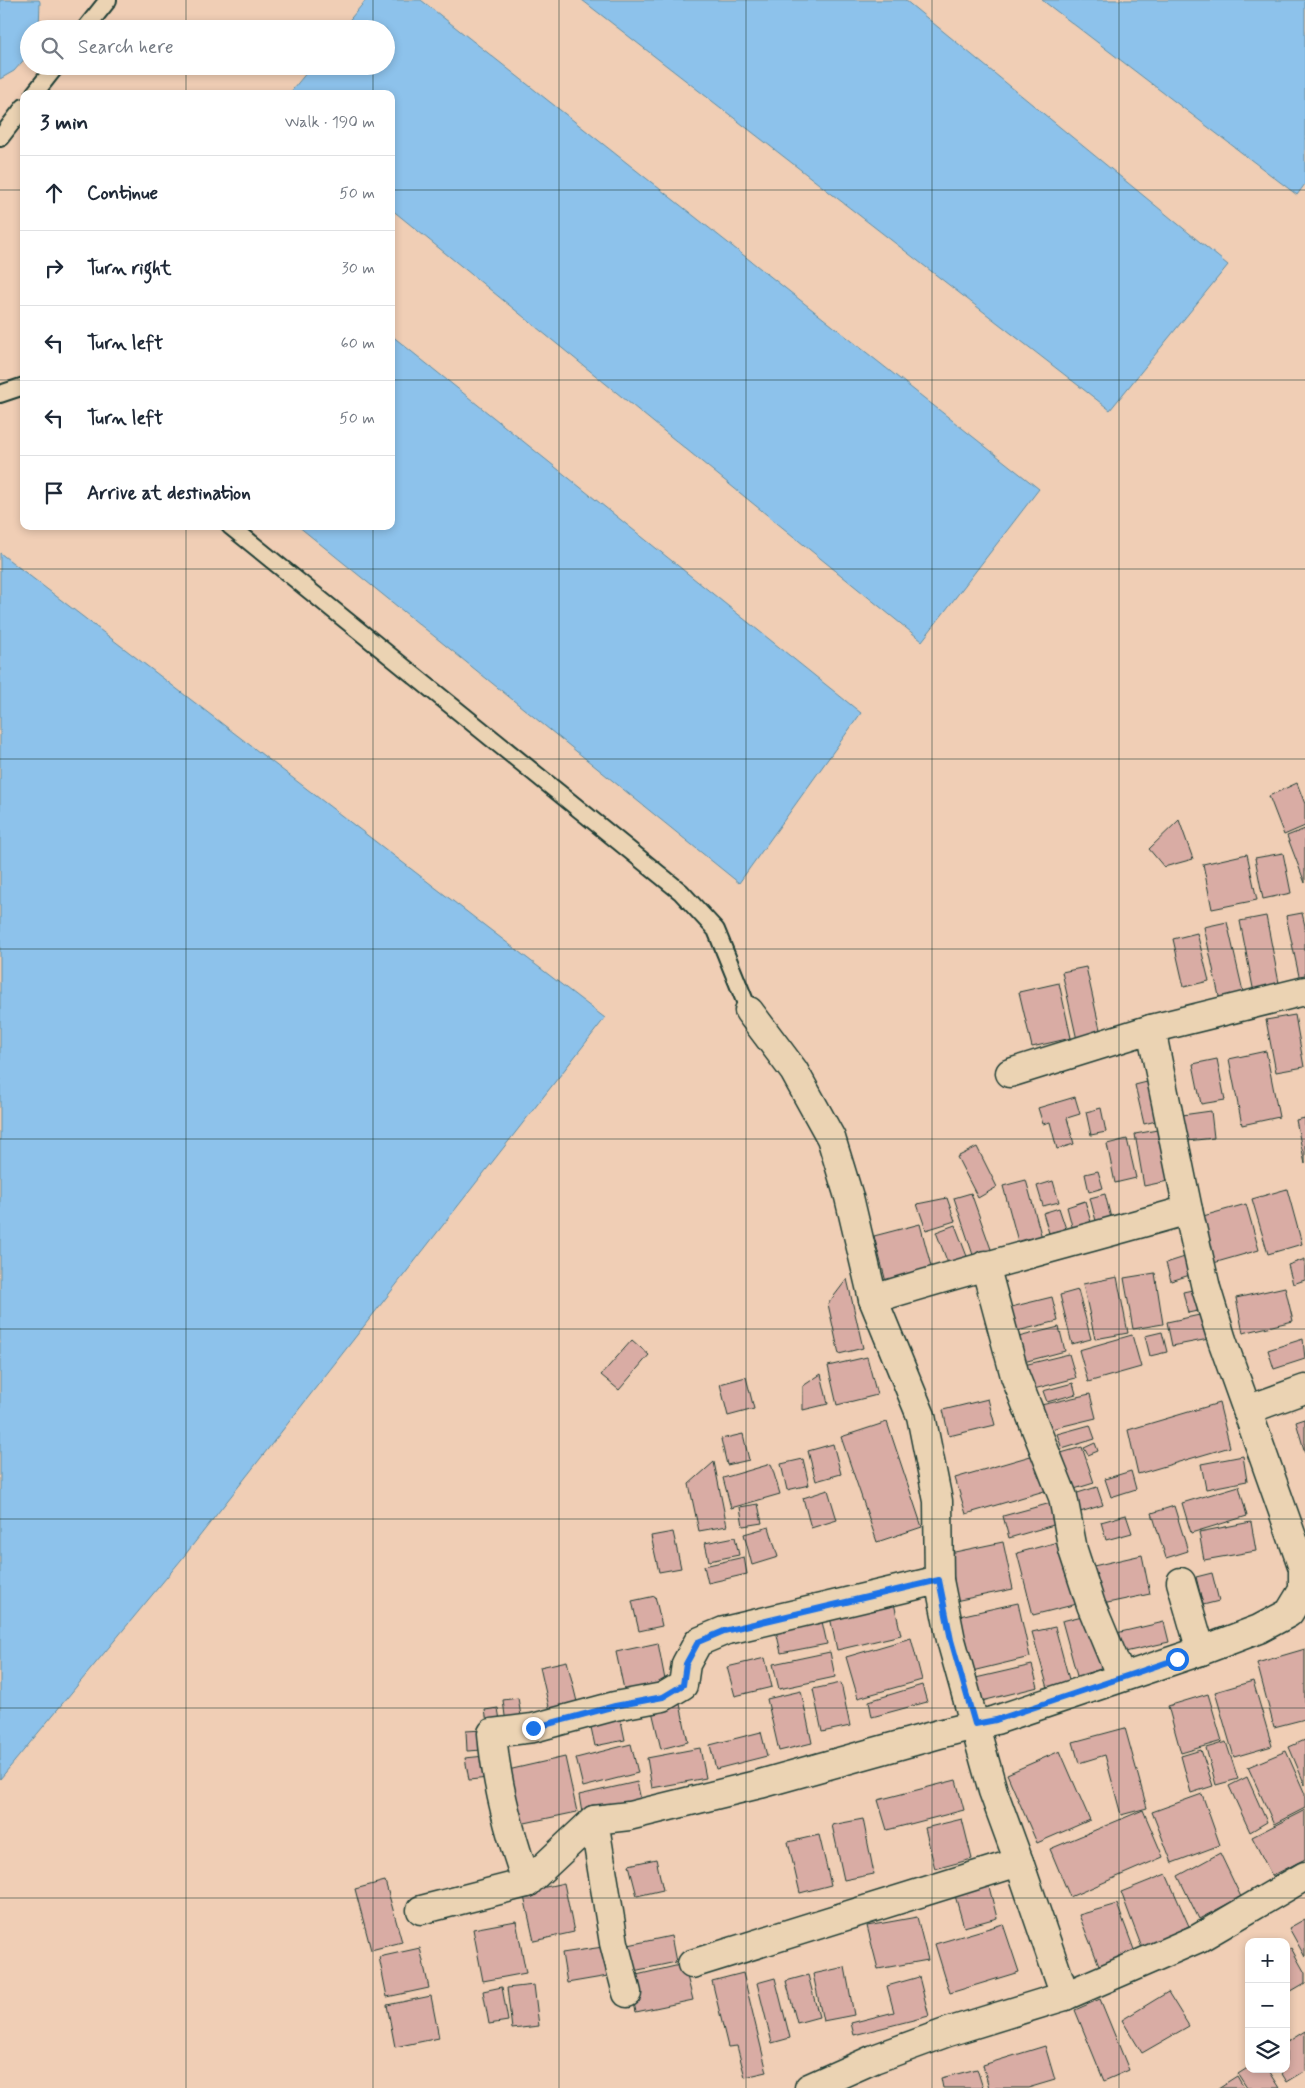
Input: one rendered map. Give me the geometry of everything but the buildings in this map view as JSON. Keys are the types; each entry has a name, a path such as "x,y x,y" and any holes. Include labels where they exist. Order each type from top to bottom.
{"street":[{"path":"1010,1073 1151,1029 1305,991"},
{"path":"749,1010 794,1071 831,1138 849,1197 873,1298 921,1416 938,1501 939,1580 951,1640 993,1792 1065,1996"},
{"path":"421,1910 528,1883 594,1820 629,1816 760,1784 975,1724 996,1720 1201,1651 1259,1629 1289,1613 1303,1590 1303,1568 1222,1340 1206,1288 1151,1029"},
{"path":"873,1298 985,1265 1188,1210"},
{"path":"985,1265 1015,1376 1063,1497 1073,1550 1091,1605 1121,1677"},
{"path":"1247,1410 1305,1389"},
{"path":"528,1883 515,1850 505,1811 492,1733 533,1728 615,1706 663,1697 683,1685 686,1664 698,1642 724,1631 939,1580"},
{"path":"1181,1582 1201,1651"},
{"path":"594,1820 614,1943 627,1993"},
{"path":"692,1964 1019,1862"},
{"path":"809,2088 874,2059 948,2032 1065,1996 1199,1938 1305,1876"}],"lane":[{"path":"92,20 108,0"},
{"path":"37,90 49,75"},
{"path":"0,138 20,112"},
{"path":"0,394 20,387"},
{"path":"235,530 682,892 716,930 749,1010"}],"water":[{"path":"0,0 39,0 39,20 20,20 20,64 14,71 0,79"},
{"path":"366,0 421,0 1039,489 922,641 395,212 395,90 292,90 305,75 395,75 395,20 349,20"},
{"path":"582,0 905,0 1228,265 1110,410"},
{"path":"1042,0 1305,0 1305,184 1297,195"},
{"path":"395,338 861,713 739,883 303,530 395,530"},
{"path":"0,553 605,1018 181,1560 0,1779"}],"route":[{"path":"533,1728 615,1706 663,1697 683,1685 686,1664 698,1642 724,1631 939,1580 951,1640 975,1724 996,1720 1071,1696 1177,1659"}]}
